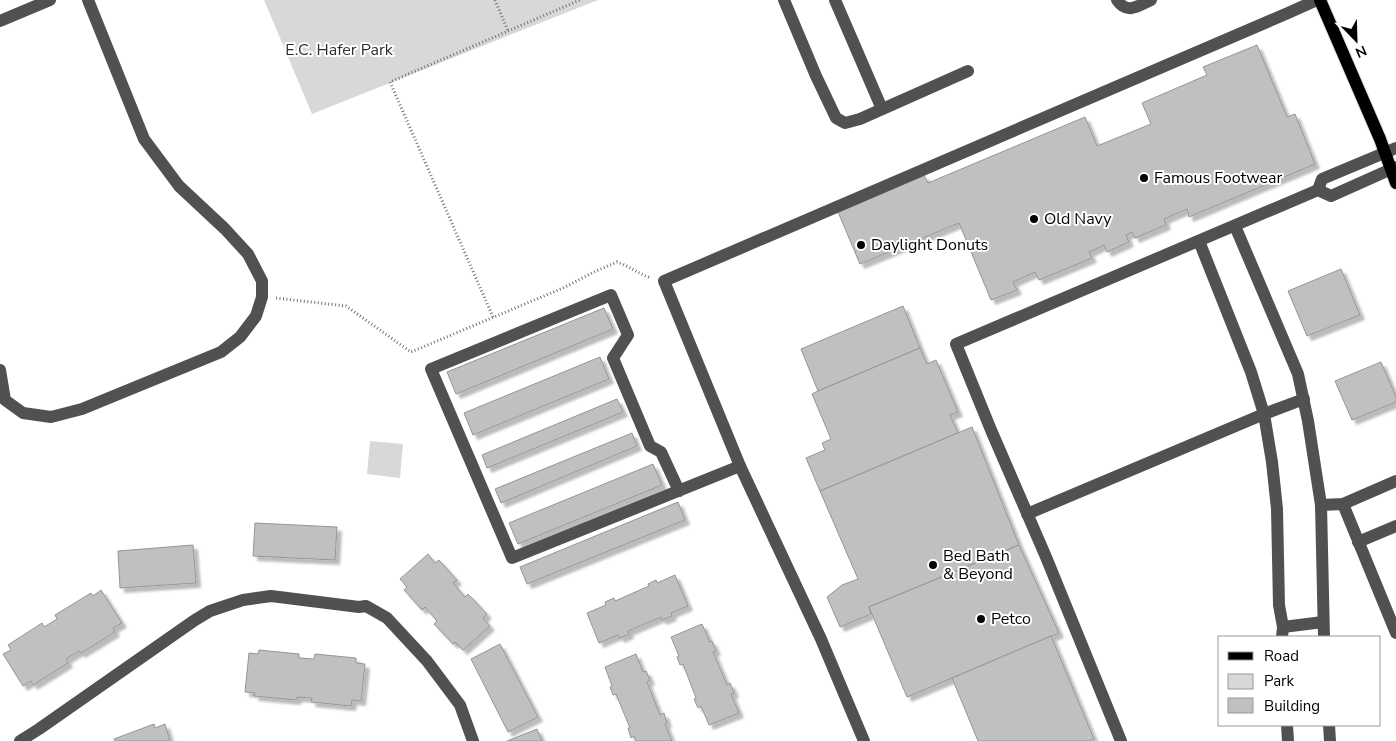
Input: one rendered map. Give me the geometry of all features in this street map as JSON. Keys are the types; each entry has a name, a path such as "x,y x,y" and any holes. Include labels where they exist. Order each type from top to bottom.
{"main road":[{"path":"1318,0 1380,139 1390,150 1396,183"}],"street":[{"path":"0,21 50,0"},
{"path":"0,370 5,400 23,413 51,417 82,409 221,352 240,337 256,316 262,297 262,281 248,254 225,229 179,186 144,139 88,0"},
{"path":"784,0 836,118 844,123 860,119 968,71"},
{"path":"836,0 882,109"},
{"path":"1117,0 1122,7 1131,9 1151,0"},
{"path":"864,741 821,639 740,466 664,281 1318,0"},
{"path":"1121,741 956,344 1318,190 1322,179 1390,150"},
{"path":"1318,190 1331,196 1393,169"},
{"path":"1235,226 1298,374 1304,398 1322,505 1324,636"},
{"path":"1199,241 1251,372 1264,414 1277,509 1279,605 1283,632 1323,622"},
{"path":"679,491 661,452 650,446 613,358 628,335 611,294 431,369 512,558 679,491 740,466"},
{"path":"1027,514 1304,398"},
{"path":"1322,505 1343,504 1396,481"},
{"path":"1343,504 1396,633"},
{"path":"1358,542 1396,526"},
{"path":"20,741 210,611 243,600 271,596 359,607 366,606 387,618 427,661 450,690 460,705 473,741"},
{"path":"1287,726 1288,741"},
{"path":"1329,726 1330,741"}],"path":[{"path":"495,0 508,31"},
{"path":"493,318 390,82 580,0"},
{"path":"262,297 346,306 411,352 563,288 617,262 627,265 641,275 664,281"}],"green space":[{"name":"E.C. Hafer Park","path":"264,0 598,0 312,114"},
{"path":"370,441 403,444 400,478 367,474"}],"building":[{"path":"1257,45 1287,117 1295,114 1315,164 1189,217 1187,209 1164,219 1166,225 1135,238 1132,232 1126,235 1129,242 1107,252 1104,245 1089,252 1092,258 1039,280 1035,272 1013,282 1017,290 991,300 959,223 860,264 838,212 924,175 928,183 1085,117 1097,146 1151,124 1142,103 1207,75 1203,67"},
{"path":"1341,269 1360,315 1307,336 1288,291"},
{"path":"903,306 920,348 818,391 801,349"},
{"path":"604,308 613,329 456,394 447,372"},
{"path":"920,348 927,364 936,360 958,412 950,415 958,433 820,491 806,458 825,450 822,443 831,439 812,394"},
{"path":"600,357 609,379 473,435 464,413"},
{"path":"1381,362 1396,397 1396,402 1352,420 1335,381"},
{"path":"617,399 623,412 487,468 482,455"},
{"path":"972,427 1019,545 869,607 871,614 840,627 827,597 842,585 858,579 820,491"},
{"path":"632,433 637,446 501,503 495,489"},
{"path":"653,464 662,485 518,544 509,523"},
{"path":"678,502 685,520 527,584 520,567"},
{"path":"255,523 337,527 335,560 253,556"},
{"path":"193,545 196,583 120,588 118,551"},
{"path":"1019,545 1059,633 907,697 869,607"},
{"path":"428,554 435,563 439,560 457,580 453,583 465,597 468,594 487,614 483,618 490,626 463,650 455,642 453,644 434,624 437,621 425,607 422,610 404,590 407,587 400,579"},
{"path":"675,575 688,606 671,613 672,616 662,620 661,617 628,631 629,634 620,638 618,635 599,643 587,613 606,605 605,602 614,598 615,601 649,586 648,584 656,580 657,583"},
{"path":"101,590 122,623 113,628 115,632 81,653 79,651 66,659 68,663 33,685 31,681 23,686 3,654 11,650 8,645 42,623 44,627 57,619 55,615 91,593 93,596"},
{"path":"702,624 710,642 712,641 716,651 713,652 727,685 730,683 734,693 731,694 739,713 709,725 701,706 698,708 694,699 696,698 683,664 680,665 677,657 679,656 671,637"},
{"path":"1051,636 1094,739 1089,741 978,741 952,678"},
{"path":"500,644 538,717 508,732 471,659"},
{"path":"259,650 299,654 299,658 314,659 315,654 356,658 356,663 365,664 361,701 352,700 351,706 311,702 312,698 297,697 296,700 254,696 255,693 245,692 249,653 258,654"},
{"path":"636,654 643,672 646,671 650,680 647,682 660,715 664,713 667,723 665,724 672,741 636,741 634,736 631,738 628,728 630,728 616,694 613,695 610,687 612,686 605,667"},
{"path":"154,724 155,728 165,724 170,741 115,741 114,739"},
{"path":"537,729 542,741 507,741"}],"place":[{"name":"Famous Footwear","path":"1144,178"},
{"name":"Old Navy","path":"1034,219"},
{"name":"Daylight Donuts","path":"861,245"},
{"name":"Bed Bath & Beyond","path":"933,565"},
{"name":"Petco","path":"981,619"}]}
